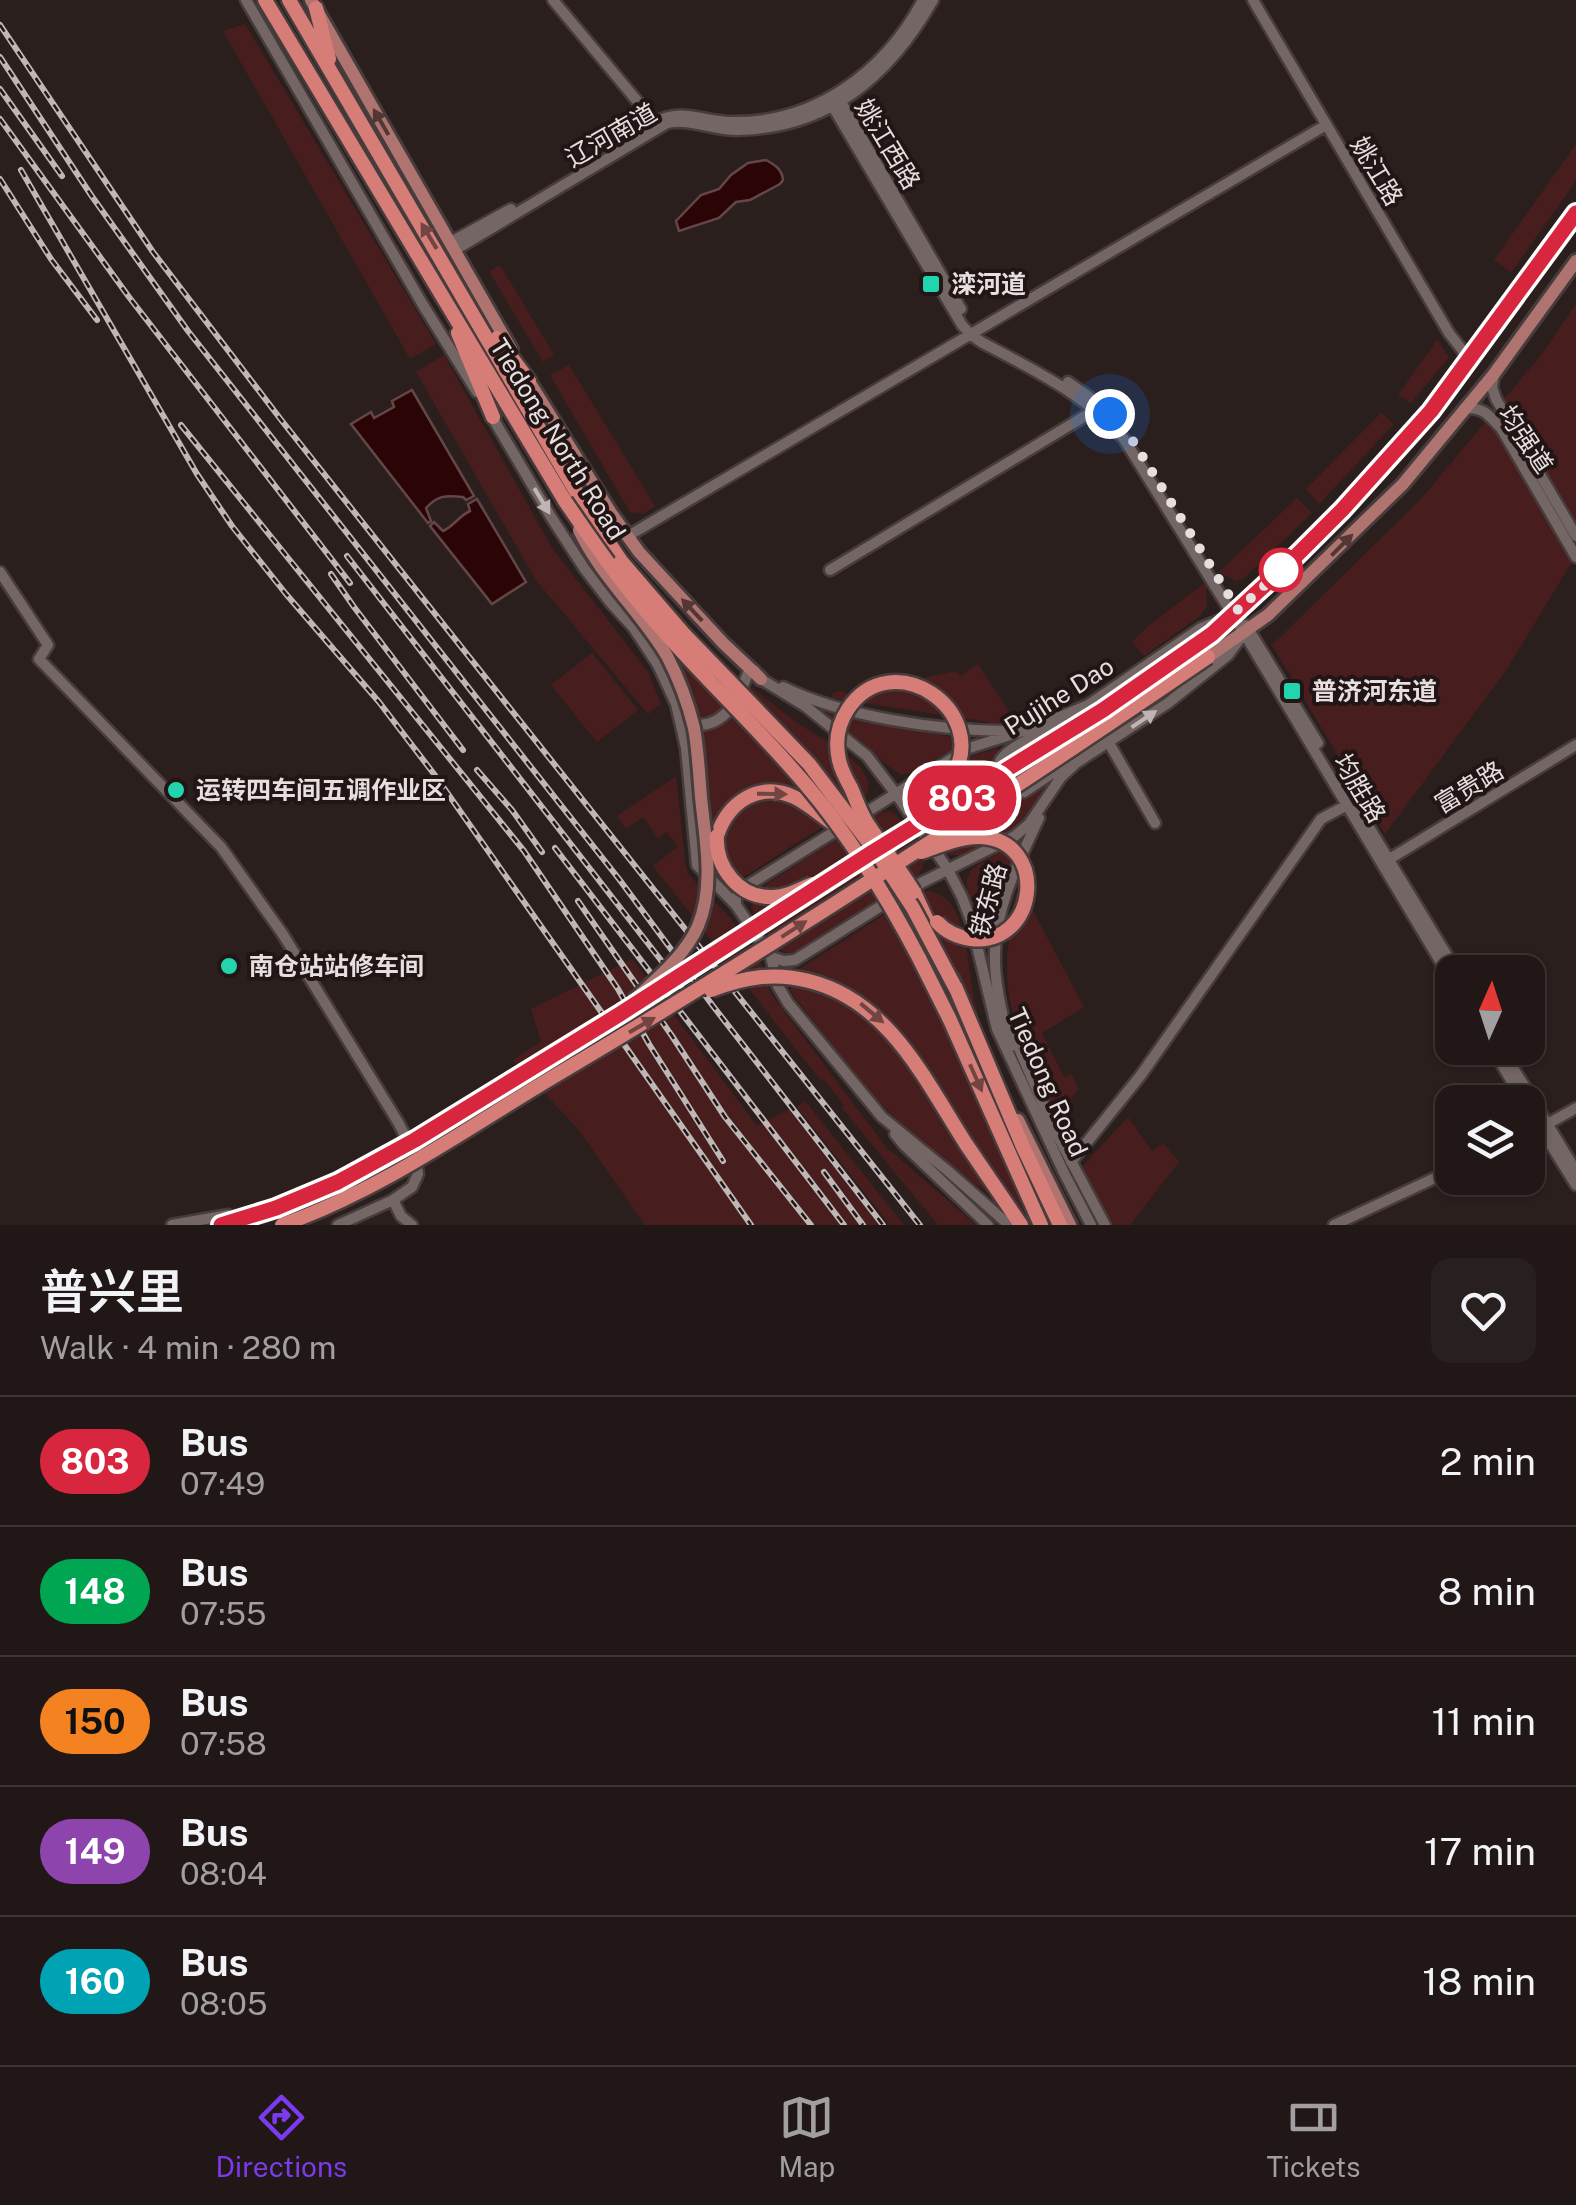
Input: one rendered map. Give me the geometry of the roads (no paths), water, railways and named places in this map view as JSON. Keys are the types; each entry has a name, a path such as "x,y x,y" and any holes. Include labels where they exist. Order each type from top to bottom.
{"highway":[{"name":"Tiedong North Road","path":"265,0 565,501 618,577 807,786 837,827 872,860"},
{"name":"Tiedong North Road","path":"289,0 588,512 622,561 684,634 809,764 872,860"},
{"path":"316,3 333,74"},
{"path":"455,281 528,382"},
{"path":"439,292 493,418"},
{"path":"225,1220 276,1208 355,1174 620,1014 1103,710 1200,642"},
{"path":"282,1225 401,1171 682,1001 1208,657"},
{"path":"866,822 838,758 841,722 857,698 875,686 896,682 922,688 940,699 954,715 961,752 945,788 898,836"},
{"path":"809,764 832,783 900,868 939,944 954,987"},
{"path":"837,827 797,798 763,792 740,800 729,811 719,830 717,849 732,880 762,896 786,895 844,870"},
{"path":"904,858 970,838 988,838 1017,854 1028,885 1019,917 1006,930 984,939 960,936 943,928 914,892"},
{"path":"872,860 1042,1225"},
{"name":"Tiedong Road","path":"872,860 912,908 954,987 1060,1225"},
{"path":"682,1001 735,980 762,976 793,978 841,992 865,1007 893,1033 1015,1225"}],"main road":[{"path":"316,3 528,382 611,513 660,575 756,673"},
{"path":"1200,642 1342,510 1431,411 1576,213"},
{"path":"1208,657 1268,615 1403,484 1494,374 1576,261"},
{"path":"565,501 592,554 652,633 676,673 694,730 698,762 706,857 704,911 682,952 620,1014"},
{"path":"995,1077 1070,1225"}],"street":[{"path":"246,0 558,528 658,665 678,713 686,748 698,865 736,905 772,957 778,986 788,1003 905,1146 988,1225"},
{"path":"553,0 658,125"},
{"path":"836,102 891,48 923,0"},
{"name":"辽河南道","path":"453,246 658,125 666,116 747,122 836,102 878,72 900,50 932,0"},
{"name":"姚江路","path":"1253,0 1449,333 1470,360"},
{"name":"姚江西路","path":"836,102 974,333 1049,378 1107,420 1124,439 1235,613"},
{"path":"628,536 1326,125"},
{"name":"姚江西路","path":"974,333 1070,383 1110,414 1131,438 1235,613"},
{"name":"均强道","path":"1494,374 1492,387 1496,399 1576,536"},
{"name":"均强道","path":"1466,408 1486,412 1500,428 1576,558"},
{"path":"830,570 1095,410"},
{"path":"0,572 48,645 39,659 221,847 282,933 398,1122 415,1155 418,1174 412,1187 338,1225"},
{"name":"均胜路","path":"1235,613 1437,955"},
{"name":"Pujihe Dao","path":"1076,763 1024,792 1008,786 998,768 1008,752 1076,715 1201,628 1235,613"},
{"path":"772,957 784,962 795,960 919,882 1015,836 1029,824 1076,763 1168,702 1237,646 1246,631"},
{"name":"均胜路","path":"1246,631 1347,805 1446,955"},
{"path":"678,713 691,725 705,725 722,717 736,704 756,673"},
{"path":"756,673 786,689 862,714 982,730 1024,730"},
{"path":"756,673 867,756 896,794"},
{"path":"736,905 742,889 969,748 1088,705"},
{"path":"1108,744 1155,823"},
{"name":"富贵路","path":"1385,861 1576,745"},
{"name":"Tiedong Road","path":"896,794 947,868 971,921 991,1012 1091,1225"},
{"name":"铁东路","path":"1016,1070 998,992 994,953 1010,880 1045,804"},
{"path":"1071,1162 1140,1076 1321,818 1347,805"},
{"name":"Tiedong Road","path":"998,992 1029,1076 1106,1225"},
{"path":"1545,1126 1576,1108"},
{"path":"882,1117 1015,1225"},
{"path":"1545,1128 1576,1171"},
{"path":"1545,1129 1576,1185"},
{"path":"1334,1225 1435,1178"},
{"path":"393,1200 412,1225"},
{"path":"172,1225 225,1220"}],"railway":[{"path":"0,25 153,252 282,421 920,1225"},
{"path":"0,57 91,195 188,331 619,879 883,1225"},
{"path":"0,89 62,176"},
{"path":"0,119 129,297 350,583"},
{"path":"21,170 197,474 232,526 434,774 751,1225"},
{"path":"0,179 51,259 97,320"},
{"path":"181,425 524,851 618,989 723,1161"},
{"path":"347,556 681,986"},
{"path":"331,574 463,750"},
{"path":"477,770 542,852"},
{"path":"555,848 844,1225"},
{"path":"578,901 725,1117 811,1225"},
{"path":"824,1172 863,1225"}],"place":[{"name":"滦河道","path":"931,284"},
{"name":"普济河东道","path":"1292,691"},
{"name":"运转四车间五调作业区","path":"176,790"},
{"name":"南仓站站修车间","path":"229,966"}]}
